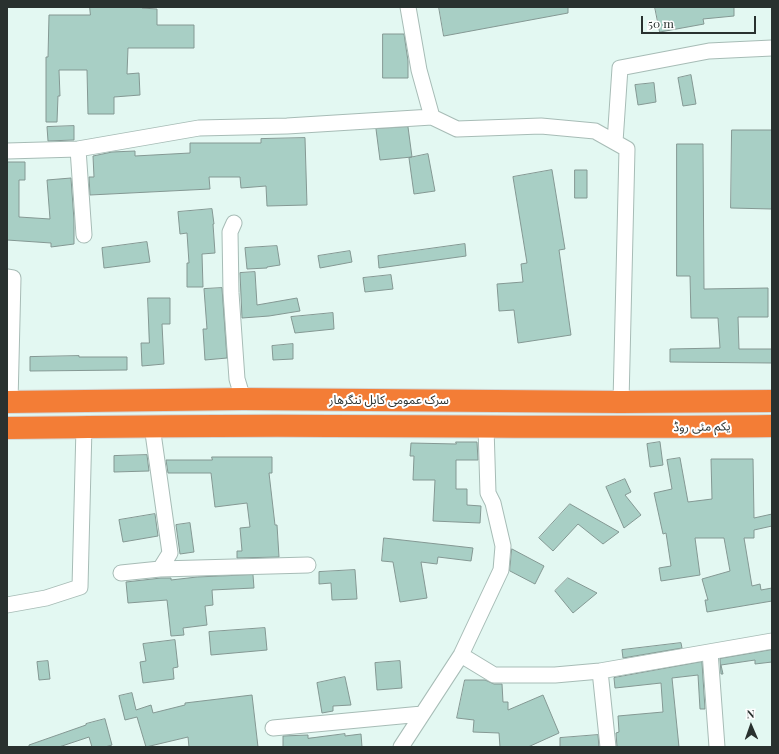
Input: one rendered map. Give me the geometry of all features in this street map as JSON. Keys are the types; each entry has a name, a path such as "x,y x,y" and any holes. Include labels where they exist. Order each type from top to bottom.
{"highway":[{"name":"سرک عمومی کابل ننگرهار","path":"8,402 243,399 621,402 772,401"},
{"path":"7,428 152,426 486,427"},
{"name":"یکم مئی روڈ","path":"486,427 631,428 772,426"}],"street":[{"path":"408,7 419,70 432,117"},
{"path":"615,142 620,68 709,51 772,48"},
{"path":"7,151 78,149 199,128 287,126 432,117 457,129 541,126 595,131 626,149 621,402"},
{"path":"78,149 84,235"},
{"path":"234,223 230,232 231,293 237,379 243,399"},
{"path":"7,277 13,278 8,402"},
{"path":"152,426 170,553 160,569"},
{"path":"7,606 46,598 80,587 84,427"},
{"path":"401,747 461,655 501,570 503,546 493,503 488,493 486,427"},
{"path":"121,573 160,569 308,565"},
{"path":"461,655 494,675 555,675 600,671 772,641"},
{"path":"710,652 717,747"},
{"path":"600,671 608,747"},
{"path":"273,728 422,714"}],"building":[{"path":"90,7 142,7 157,9 157,25 194,25 194,48 128,48 127,74 139,73 140,95 114,97 114,114 88,114 87,70 59,70 60,96 58,96 57,122 46,122 46,57 48,57 49,15 90,15"},
{"path":"439,7 568,7 568,13 444,36"},
{"path":"655,7 734,7 734,16 703,19 704,24 660,32"},
{"path":"383,34 404,34 408,61 408,78 383,78"},
{"path":"691,75 696,104 683,106 678,78"},
{"path":"654,83 656,102 638,105 635,85"},
{"path":"74,126 74,140 48,141 47,127"},
{"path":"408,127 412,157 380,160 376,129"},
{"path":"732,130 772,130 772,209 731,208"},
{"path":"305,138 307,205 267,206 266,186 241,188 240,177 209,177 210,189 90,195 89,177 94,177 93,156 112,152 135,151 135,156 190,153 190,143 261,143 261,139"},
{"path":"677,144 703,144 704,289 768,288 768,317 738,317 739,349 772,349 772,363 670,362 670,349 720,348 718,318 691,318 690,276 677,276"},
{"path":"428,154 435,191 414,194 409,158"},
{"path":"7,162 25,162 25,180 19,180 19,217 50,219 47,180 71,178 74,244 51,247 51,243 7,240"},
{"path":"552,170 565,249 559,250 571,335 518,343 514,310 499,311 497,284 523,282 521,264 527,263 513,177"},
{"path":"575,170 587,170 587,198 575,198"},
{"path":"212,209 215,253 202,254 203,287 187,287 187,263 189,263 187,233 180,234 178,212"},
{"path":"147,242 150,262 104,268 102,248"},
{"path":"465,244 466,256 379,268 378,256"},
{"path":"277,246 280,265 267,268 247,269 245,248"},
{"path":"350,251 352,262 320,268 318,256"},
{"path":"255,272 257,305 297,298 300,311 269,316 242,318 240,273"},
{"path":"391,275 393,289 365,292 363,278"},
{"path":"222,288 227,358 205,360 203,329 207,329 204,289"},
{"path":"148,298 170,298 170,324 162,324 164,364 142,366 141,343 149,343"},
{"path":"333,313 334,329 295,333 291,317"},
{"path":"293,344 293,359 273,360 272,346"},
{"path":"30,357 127,357 127,370 30,371"},
{"path":"456,442 477,442 478,460 456,460 456,489 467,489 467,505 481,506 480,523 433,521 435,480 413,480 414,456 410,456 411,443 456,444"},
{"path":"660,442 663,465 650,467 647,444"},
{"path":"147,455 149,471 114,472 114,456"},
{"path":"212,457 272,457 272,473 269,473 275,525 277,525 279,557 237,558 237,551 242,551 240,528 250,527 247,503 215,507 211,473 168,473 166,460 212,460"},
{"path":"680,458 688,502 712,499 711,459 753,459 754,518 772,514 772,526 754,530 754,538 744,538 752,586 760,584 761,590 772,588 772,601 707,612 705,600 708,600 702,579 730,571 724,538 695,538 700,575 661,581 659,568 671,566 666,533 663,534 654,493 672,489 667,460"},
{"path":"625,479 631,492 625,495 641,515 624,528 606,487"},
{"path":"570,504 619,532 603,544 578,524 553,551 539,538"},
{"path":"155,514 158,536 123,542 119,520"},
{"path":"190,523 194,552 180,554 176,525"},
{"path":"384,538 473,548 471,561 438,557 437,564 421,562 427,598 400,602 393,562 382,561"},
{"path":"512,549 544,566 535,584 510,571"},
{"path":"355,570 357,599 332,600 331,583 319,584 319,572"},
{"path":"253,575 254,588 212,590 213,605 205,606 207,625 183,628 184,635 171,636 167,600 128,603 126,582 161,578 171,578 171,580 197,577"},
{"path":"568,578 597,593 573,613 555,591"},
{"path":"265,628 267,650 211,655 209,632"},
{"path":"175,640 178,667 173,668 174,679 143,683 140,662 146,661 143,644"},
{"path":"681,643 682,648 623,658 622,650"},
{"path":"772,650 772,662 755,664 755,660 721,665 723,674 721,674 720,659"},
{"path":"48,661 50,679 39,680 37,662"},
{"path":"400,661 402,688 377,690 375,663"},
{"path":"702,662 705,709 700,709 698,675 672,678 679,747 617,747 616,733 619,732 618,716 663,712 661,683 615,688 614,678"},
{"path":"345,677 351,705 333,706 333,711 322,713 317,683"},
{"path":"465,680 485,680 494,684 502,684 503,702 508,702 508,710 543,695 559,733 528,747 500,747 499,733 473,732 474,720 457,718"},
{"path":"132,693 136,710 151,705 153,713 185,705 185,703 252,695 258,747 189,747 188,737 146,747 137,717 125,720 119,696"},
{"path":"105,719 112,745 105,747 92,747 89,737 59,747 29,747 29,745 86,724"},
{"path":"345,734 345,736 361,734 362,747 283,747 283,736 308,735 308,738"},
{"path":"598,735 599,747 560,747 560,738"}]}
